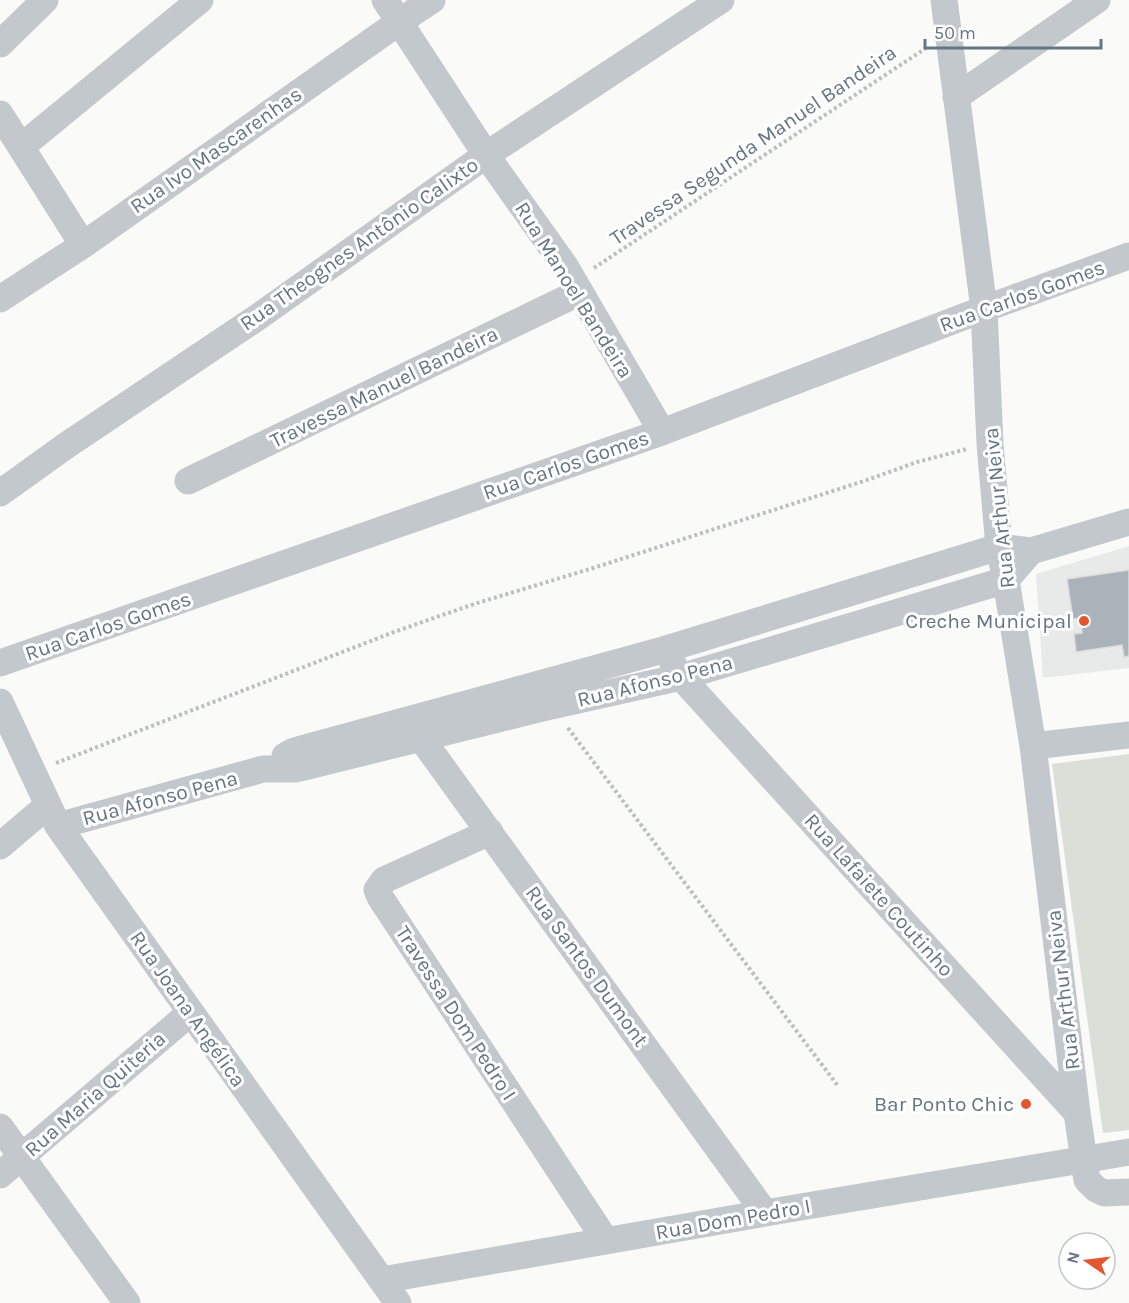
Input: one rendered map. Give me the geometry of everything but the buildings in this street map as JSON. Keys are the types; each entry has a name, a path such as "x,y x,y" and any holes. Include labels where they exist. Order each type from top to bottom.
{"street":[{"path":"0,44 45,0"},
{"path":"21,147 200,0"},
{"name":"Rua Ivo Mascarenhas","path":"0,299 83,245 392,11 432,0"},
{"name":"Rua Theognes Antônio Calixto","path":"0,493 258,317 486,155 721,0"},
{"name":"Rua Arthur Neiva","path":"944,0 984,309 990,444 999,547 1033,746 1087,1180 1096,1190 1104,1193 1129,1192"},
{"path":"956,97 1097,0"},
{"name":"Rua Manoel Bandeira","path":"392,11 486,155 565,266 662,432"},
{"path":"0,114 83,245"},
{"name":"Rua Carlos Gomes","path":"0,663 662,432 1129,256"},
{"name":"Travessa Manuel Bandeira","path":"188,482 577,287"},
{"name":"Rua Afonso Pena","path":"52,816 263,770 295,769 308,766 416,728 999,547 1031,551 1129,522"},
{"path":"1006,580 1031,551"},
{"name":"Rua Afonso Pena","path":"416,728 551,706 681,677 1006,580"},
{"name":"Rua Lafaiete Coutinho","path":"663,650 681,677 1077,1113"},
{"name":"Rua Joana Angélica","path":"0,702 52,816 398,1303"},
{"name":"Rua Santos Dumont","path":"416,728 765,1213"},
{"path":"1033,746 1129,735"},
{"path":"0,846 52,816"},
{"name":"Travessa Dom Pedro I","path":"490,832 384,880 377,890 606,1241"},
{"name":"Rua Maria Quiteria","path":"0,1175 190,1013"},
{"path":"0,1126 127,1303"},
{"name":"Rua Dom Pedro I","path":"382,1280 1129,1152"}],"path":[{"name":"Travessa Segunda Manuel Bandeira","path":"577,287 949,33"},
{"path":"33,772 474,604 669,544 917,462 990,444"},
{"path":"551,706 838,1086"}],"shaded area":[{"name":"Creche Municipal","path":"1129,546 1129,668 1043,678 1036,574"},
{"path":"1129,754 1129,1130 1103,1133 1052,764"}],"place":[{"name":"Creche Municipal","path":"1084,621"},
{"name":"Bar Ponto Chic","path":"1026,1104"}]}
